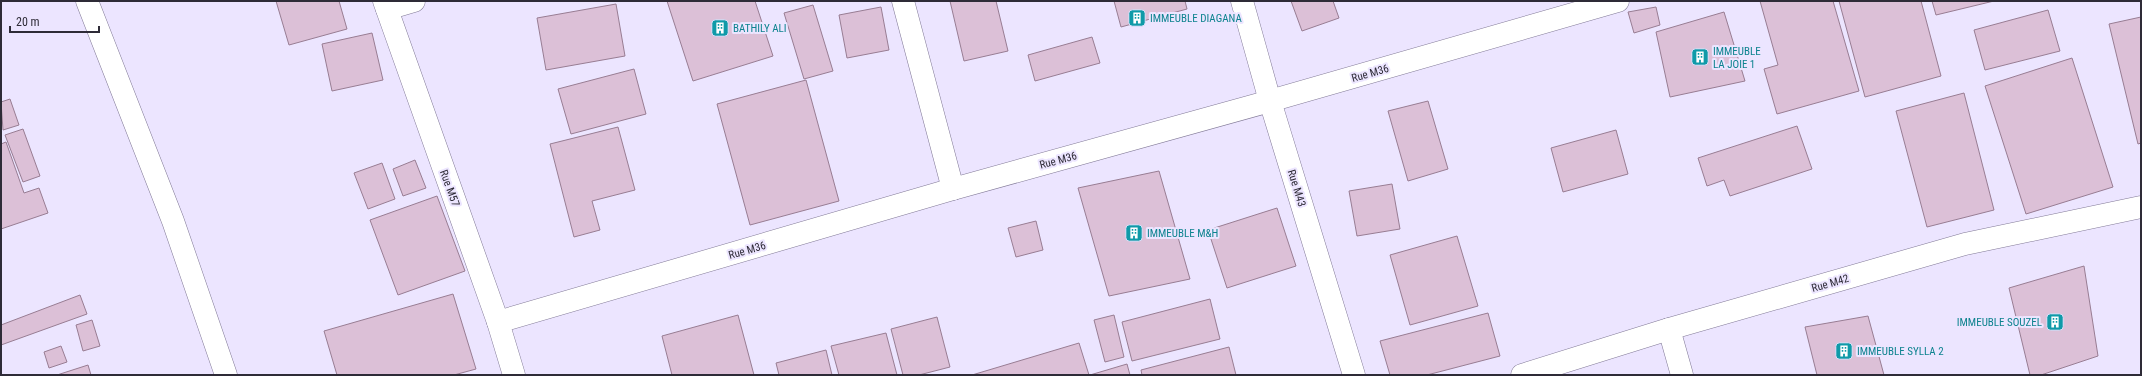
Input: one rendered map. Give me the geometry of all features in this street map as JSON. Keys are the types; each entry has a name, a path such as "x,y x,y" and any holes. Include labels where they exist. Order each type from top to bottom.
{"street":[{"path":"87,1 173,221 226,375"},
{"path":"385,5 414,1"},
{"path":"903,1 953,189"},
{"name":"Rue M43","path":"1242,1 1270,101 1354,375"},
{"name":"Rue M36","path":"498,322 953,189 1270,101 1584,6 1618,1"},
{"name":"Rue M57","path":"385,5 498,322 514,375"},
{"name":"Rue M42","path":"1522,375 1668,329 1965,244 2141,207"},
{"path":"1668,329 1682,375"}],"building":[{"path":"276,1 339,1 347,29 289,45"},
{"name":"BATHILY ALI","path":"667,1 755,1 773,56 693,81"},
{"path":"950,1 996,1 1008,51 964,61"},
{"name":"IMMEUBLE DIAGANA","path":"1114,1 1185,1 1187,9 1121,27"},
{"path":"1291,1 1333,1 1339,18 1302,31"},
{"path":"1760,1 1833,1 1859,91 1777,114 1764,69 1778,65"},
{"path":"1839,1 1921,1 1941,76 1865,97"},
{"path":"1932,1 1994,1 1936,15"},
{"path":"616,4 625,56 546,70 537,18"},
{"path":"813,5 833,71 804,79 784,13"},
{"path":"881,7 889,50 847,58 839,15"},
{"path":"1656,7 1660,25 1634,33 1628,12"},
{"path":"2048,10 2060,51 1985,70 1974,30"},
{"name":"IMMEUBLE LA JOIE 1","path":"1724,12 1745,81 1670,97 1656,32"},
{"path":"2141,17 2141,143 2138,144 2109,24"},
{"path":"372,33 383,80 332,91 322,44"},
{"path":"1092,37 1100,63 1035,81 1028,55"},
{"path":"2072,58 2113,187 2026,214 1985,86"},
{"path":"634,69 646,114 571,134 558,89"},
{"path":"806,80 839,201 750,225 717,104"},
{"path":"1964,93 1994,210 1927,227 1896,111"},
{"path":"10,99 19,125 3,130 1,102"},
{"path":"1428,101 1448,169 1408,181 1388,111"},
{"path":"1797,126 1812,169 1730,196 1724,180 1707,186 1698,158"},
{"path":"618,127 635,190 592,201 600,230 574,237 550,144"},
{"path":"23,129 40,176 23,182 5,135"},
{"path":"1616,130 1628,174 1563,192 1551,148"},
{"path":"6,142 24,193 39,188 48,213 1,229 1,144"},
{"path":"415,160 426,188 403,196 393,169"},
{"path":"382,163 395,199 368,209 354,173"},
{"name":"IMMEUBLE M&H","path":"1159,171 1190,279 1109,296 1078,188"},
{"path":"1392,184 1400,229 1357,236 1349,191"},
{"path":"437,196 465,271 398,295 370,220"},
{"path":"1277,208 1296,266 1227,288 1208,230"},
{"path":"1036,221 1043,250 1016,257 1008,228"},
{"path":"1457,236 1478,306 1410,325 1390,255"},
{"name":"IMMEUBLE SOUZEL","path":"2084,266 2098,356 2041,375 2030,375 2009,288"},
{"path":"453,294 476,369 454,375 337,375 324,331"},
{"path":"80,295 87,314 1,345 1,325"},
{"path":"1210,299 1220,339 1132,361 1122,322"},
{"path":"1488,313 1500,356 1427,375 1390,375 1380,341"},
{"path":"738,315 754,375 672,375 662,336"},
{"path":"1114,315 1124,357 1105,362 1094,320"},
{"name":"IMMEUBLE SYLLA 2","path":"1868,316 1884,375 1817,375 1805,327"},
{"path":"937,317 950,367 919,375 903,375 891,329"},
{"path":"92,320 100,346 83,351 76,325"},
{"path":"886,333 897,375 839,375 831,346"},
{"path":"1079,343 1089,375 972,375"},
{"path":"61,346 67,362 49,368 44,352"},
{"path":"1229,347 1236,375 1142,375 1141,370"},
{"path":"826,350 832,375 779,375 776,363"},
{"path":"1127,364 1130,375 1090,375"},
{"path":"88,365 91,375 57,375"}],"place":[{"name":"IMMEUBLE DIAGANA","path":"1137,18"},
{"name":"BATHILY ALI","path":"720,28"},
{"name":"IMMEUBLE LA JOIE 1","path":"1700,57"},
{"name":"IMMEUBLE M&H","path":"1134,233"},
{"name":"IMMEUBLE SOUZEL","path":"2055,322"},
{"name":"IMMEUBLE SYLLA 2","path":"1844,351"}]}
